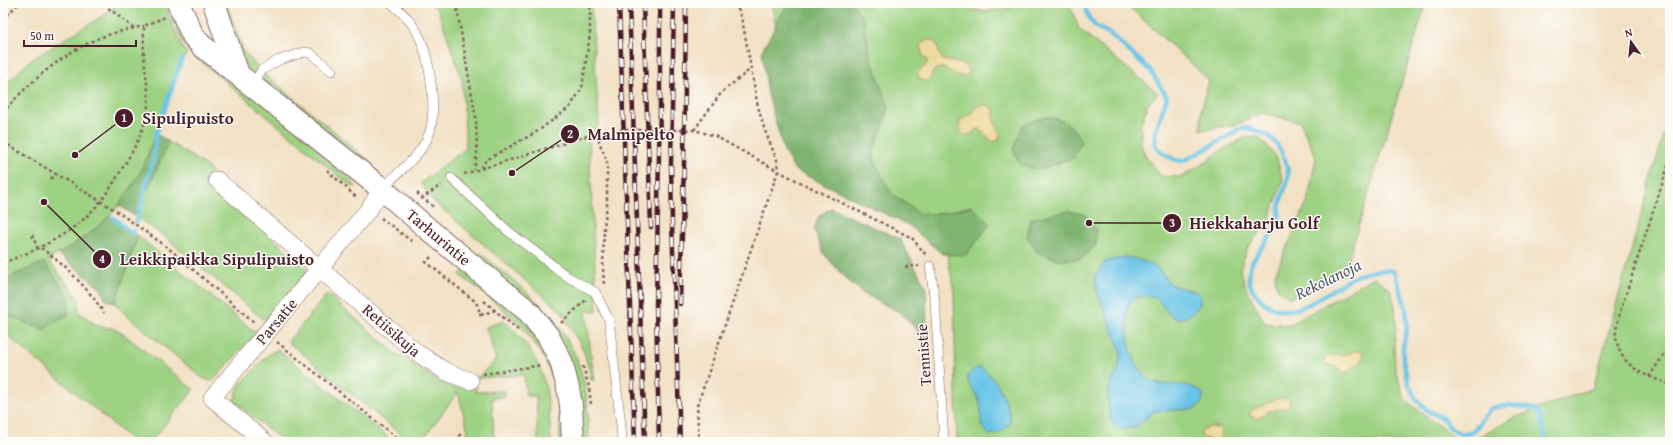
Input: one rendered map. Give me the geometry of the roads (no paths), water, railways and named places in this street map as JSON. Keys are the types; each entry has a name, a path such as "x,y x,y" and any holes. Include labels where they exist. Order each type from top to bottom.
{"street":[{"name":"Tarhurintie","path":"178,3 193,36 212,54 245,80 388,182 434,234 520,304 539,322 557,351 565,373 571,405 573,442"},
{"path":"214,3 245,80"},
{"name":"Retiisikuja","path":"217,180 320,267 416,352 445,371 470,381"},
{"name":"Parsatie","path":"265,442 212,398 272,337 320,267 369,209 388,182"}],"lane":[{"path":"388,182 421,149 428,137 433,112 432,80 422,44 414,27 402,12 391,3"},
{"path":"245,80 279,60 305,52 310,53 332,71"},
{"path":"451,178 508,231 568,277 595,292 609,320 622,442"},
{"name":"Tennistie","path":"930,266 935,302 944,442"}],"water":[{"path":"1125,257 1142,261 1154,266 1171,285 1193,291 1200,295 1200,305 1187,316 1182,318 1173,317 1157,299 1153,297 1143,296 1135,298 1129,304 1127,332 1132,354 1139,368 1147,379 1164,384 1190,386 1203,394 1203,399 1200,405 1194,409 1154,411 1136,427 1120,429 1114,425 1110,417 1108,402 1109,387 1118,370 1121,352 1097,291 1095,276 1105,262"},
{"path":"980,367 992,377 1001,390 1011,420 1002,431 989,435 985,431 981,422 979,400 968,380 970,373"}],"waterway":[{"name":"Rekolanoja","path":"1083,3 1089,18 1096,27 1109,33 1150,70 1167,97 1155,133 1155,146 1163,153 1181,161 1185,160 1243,127 1265,134 1274,141 1280,150 1286,164 1288,177 1280,203 1278,221 1272,234 1255,257 1249,273 1249,281 1253,290 1264,303 1276,309 1288,310 1301,307 1313,302 1355,277 1378,271 1394,271 1406,308 1407,328 1403,346 1403,360 1409,385 1415,398 1427,410 1444,419 1450,428 1461,434 1472,433 1491,408 1510,405 1535,409 1540,415 1546,442"},
{"path":"136,222 153,160 156,134 182,59"},
{"path":"113,218 132,233 133,231"}],"railway":[{"path":"619,3 635,442"},
{"path":"629,3 645,442"},
{"path":"643,3 651,227"},
{"path":"659,442 656,304 660,104 660,3"},
{"path":"674,3 671,163 680,442"},
{"path":"680,304 686,3"}],"place":[{"name":"Sipulipuisto","path":"75,155"},
{"name":"Malmipelto","path":"512,173"},
{"name":"Leikkipaikka Sipulipuisto","path":"44,202"},
{"name":"Hiekkaharju Golf","path":"1089,223"}]}
